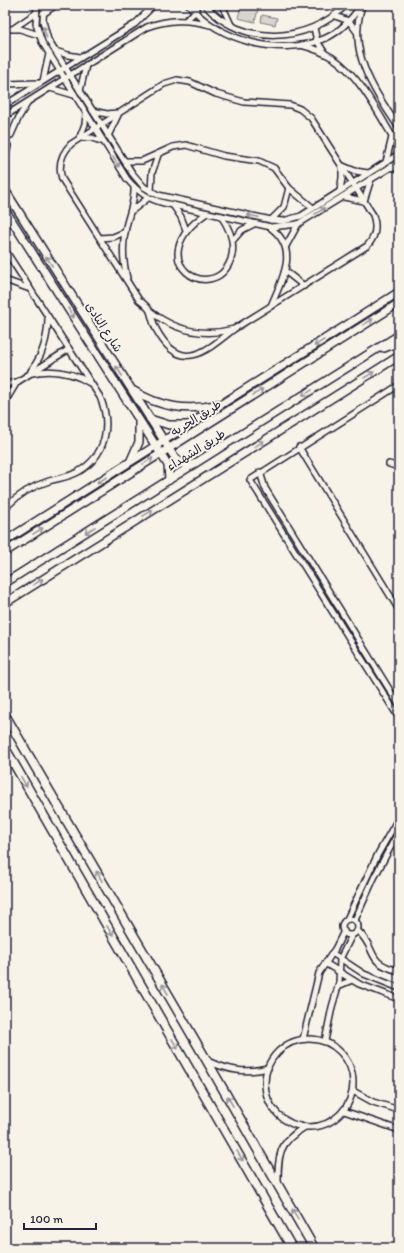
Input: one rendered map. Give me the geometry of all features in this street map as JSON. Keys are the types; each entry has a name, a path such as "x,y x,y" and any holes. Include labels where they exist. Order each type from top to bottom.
{"main road":[{"path":"5,715 207,1061 314,1248"},
{"path":"5,748 292,1248"}],"street":[{"path":"37,5 36,13 39,35 49,54 134,187 148,198 206,213 271,227 298,224 399,162"},
{"path":"44,5 43,14 46,34 55,50 124,161 137,180 151,192 166,197 271,220 283,221 295,218 313,208 399,154"},
{"path":"43,14 56,5"},
{"path":"5,105 135,24 154,5"},
{"path":"189,5 210,25 227,34 269,45 298,45 317,41 334,33 349,21 361,5"},
{"path":"186,20 195,12 198,5"},
{"path":"205,5 231,26 258,34 273,36 287,35 314,28 335,16 346,5"},
{"path":"222,5 231,26"},
{"path":"361,5 357,32 360,57 366,76 399,128"},
{"path":"14,29 36,13"},
{"path":"335,16 349,21 357,32"},
{"path":"5,116 148,27 170,21 186,20 210,25"},
{"path":"314,28 317,41 324,52"},
{"path":"5,29 27,30 39,35"},
{"path":"298,45 324,52 341,64 354,78 399,147"},
{"path":"55,50 68,56 81,57"},
{"path":"41,82 49,54"},
{"path":"80,91 86,65"},
{"path":"150,311 155,328 162,340 172,351 180,355 194,356 200,354 234,329 370,244 374,237 376,223 373,215 311,118 300,109 290,105 244,102 216,94 190,82 177,80 164,84 71,144 63,153 60,170 62,179 139,300 150,311 168,324 190,331 212,333 234,329"},
{"path":"5,84 41,82"},
{"path":"50,88 75,95"},
{"path":"11,135 19,117 30,101"},
{"path":"93,112 107,114 120,112"},
{"path":"108,136 120,112"},
{"path":"80,138 85,124 86,113"},
{"path":"386,162 392,136"},
{"path":"80,138 92,138 104,142"},
{"path":"124,161 142,161 173,147 186,145 224,156 259,161 274,168 289,188 313,208"},
{"path":"5,159 8,146"},
{"path":"151,192 152,173 158,155"},
{"path":"342,165 354,171 369,173"},
{"path":"340,191 342,165"},
{"path":"390,167 399,168"},
{"path":"364,201 372,179"},
{"path":"5,183 6,191"},
{"path":"127,281 124,257 125,232 132,211 134,187"},
{"path":"271,220 284,207 289,188"},
{"name":"شارع النادى","path":"6,191 164,441 178,461 192,466"},
{"path":"343,197 364,201"},
{"path":"132,211 148,198"},
{"path":"173,205 181,217 186,230"},
{"name":"شارع النادى","path":"5,210 168,465 169,480"},
{"path":"206,213 186,230 182,236 178,251 180,266 188,274 202,279 217,276 226,268 232,255 233,240 221,216"},
{"path":"233,240 242,230 254,224"},
{"path":"271,306 285,271 286,246 298,224"},
{"path":"271,227 280,236 286,246"},
{"path":"22,236 28,236 30,231"},
{"path":"100,238 113,237 125,232"},
{"path":"29,248 32,243 37,242"},
{"path":"5,250 7,258 31,289 100,397 106,416 106,435 93,461 78,473 38,486 18,496 5,508"},
{"path":"285,271 304,286"},
{"path":"5,280 31,289"},
{"name":"طريق الحريه","path":"5,541 399,292"},
{"name":"طريق الحريه","path":"5,552 399,303"},
{"path":"29,374 38,361 44,347 48,316"},
{"name":"طريق الشهداء","path":"5,583 399,335"},
{"path":"377,349 383,349 399,342"},
{"path":"5,384 16,382 69,348"},
{"path":"5,603 399,356"},
{"path":"29,374 45,371 61,372 77,376 91,383"},
{"path":"5,402 16,382"},
{"path":"399,385 252,477 251,481 399,718"},
{"path":"131,390 151,400 177,407 204,407 226,402"},
{"path":"150,419 169,425 189,424"},
{"path":"130,462 139,442 139,420"},
{"path":"299,447 399,610"},
{"path":"389,464 399,467"},
{"path":"260,472 265,488 399,705"},
{"path":"303,1039 319,973 344,932 342,926 347,919 374,861 399,816"},
{"path":"355,920 374,878 399,831"},
{"path":"347,919 355,920"},
{"path":"355,920 358,923 358,931 368,943 377,962 382,966 399,971"},
{"path":"325,1041 338,986 340,959 352,935 358,931"},
{"path":"344,932 352,935"},
{"path":"332,953 376,981 399,988"},
{"path":"325,963 352,980 373,990 399,999"},
{"path":"338,986 352,980"},
{"path":"303,1039 325,1041 338,1049 348,1061 352,1070 353,1091 350,1102 344,1111 328,1123 321,1126 305,1127 286,1121 272,1107 266,1088 268,1068 273,1058 281,1049 291,1042 303,1039"},
{"path":"207,1061 230,1070 240,1072 268,1068"},
{"path":"353,1091 373,1102 399,1110"},
{"path":"344,1111 399,1130"},
{"path":"278,1185 279,1157 283,1146 290,1136 305,1127"}],"shaded area":[{"path":"241,5 259,5 255,22 238,18"},
{"path":"262,15 277,18 275,25 261,22"}]}
